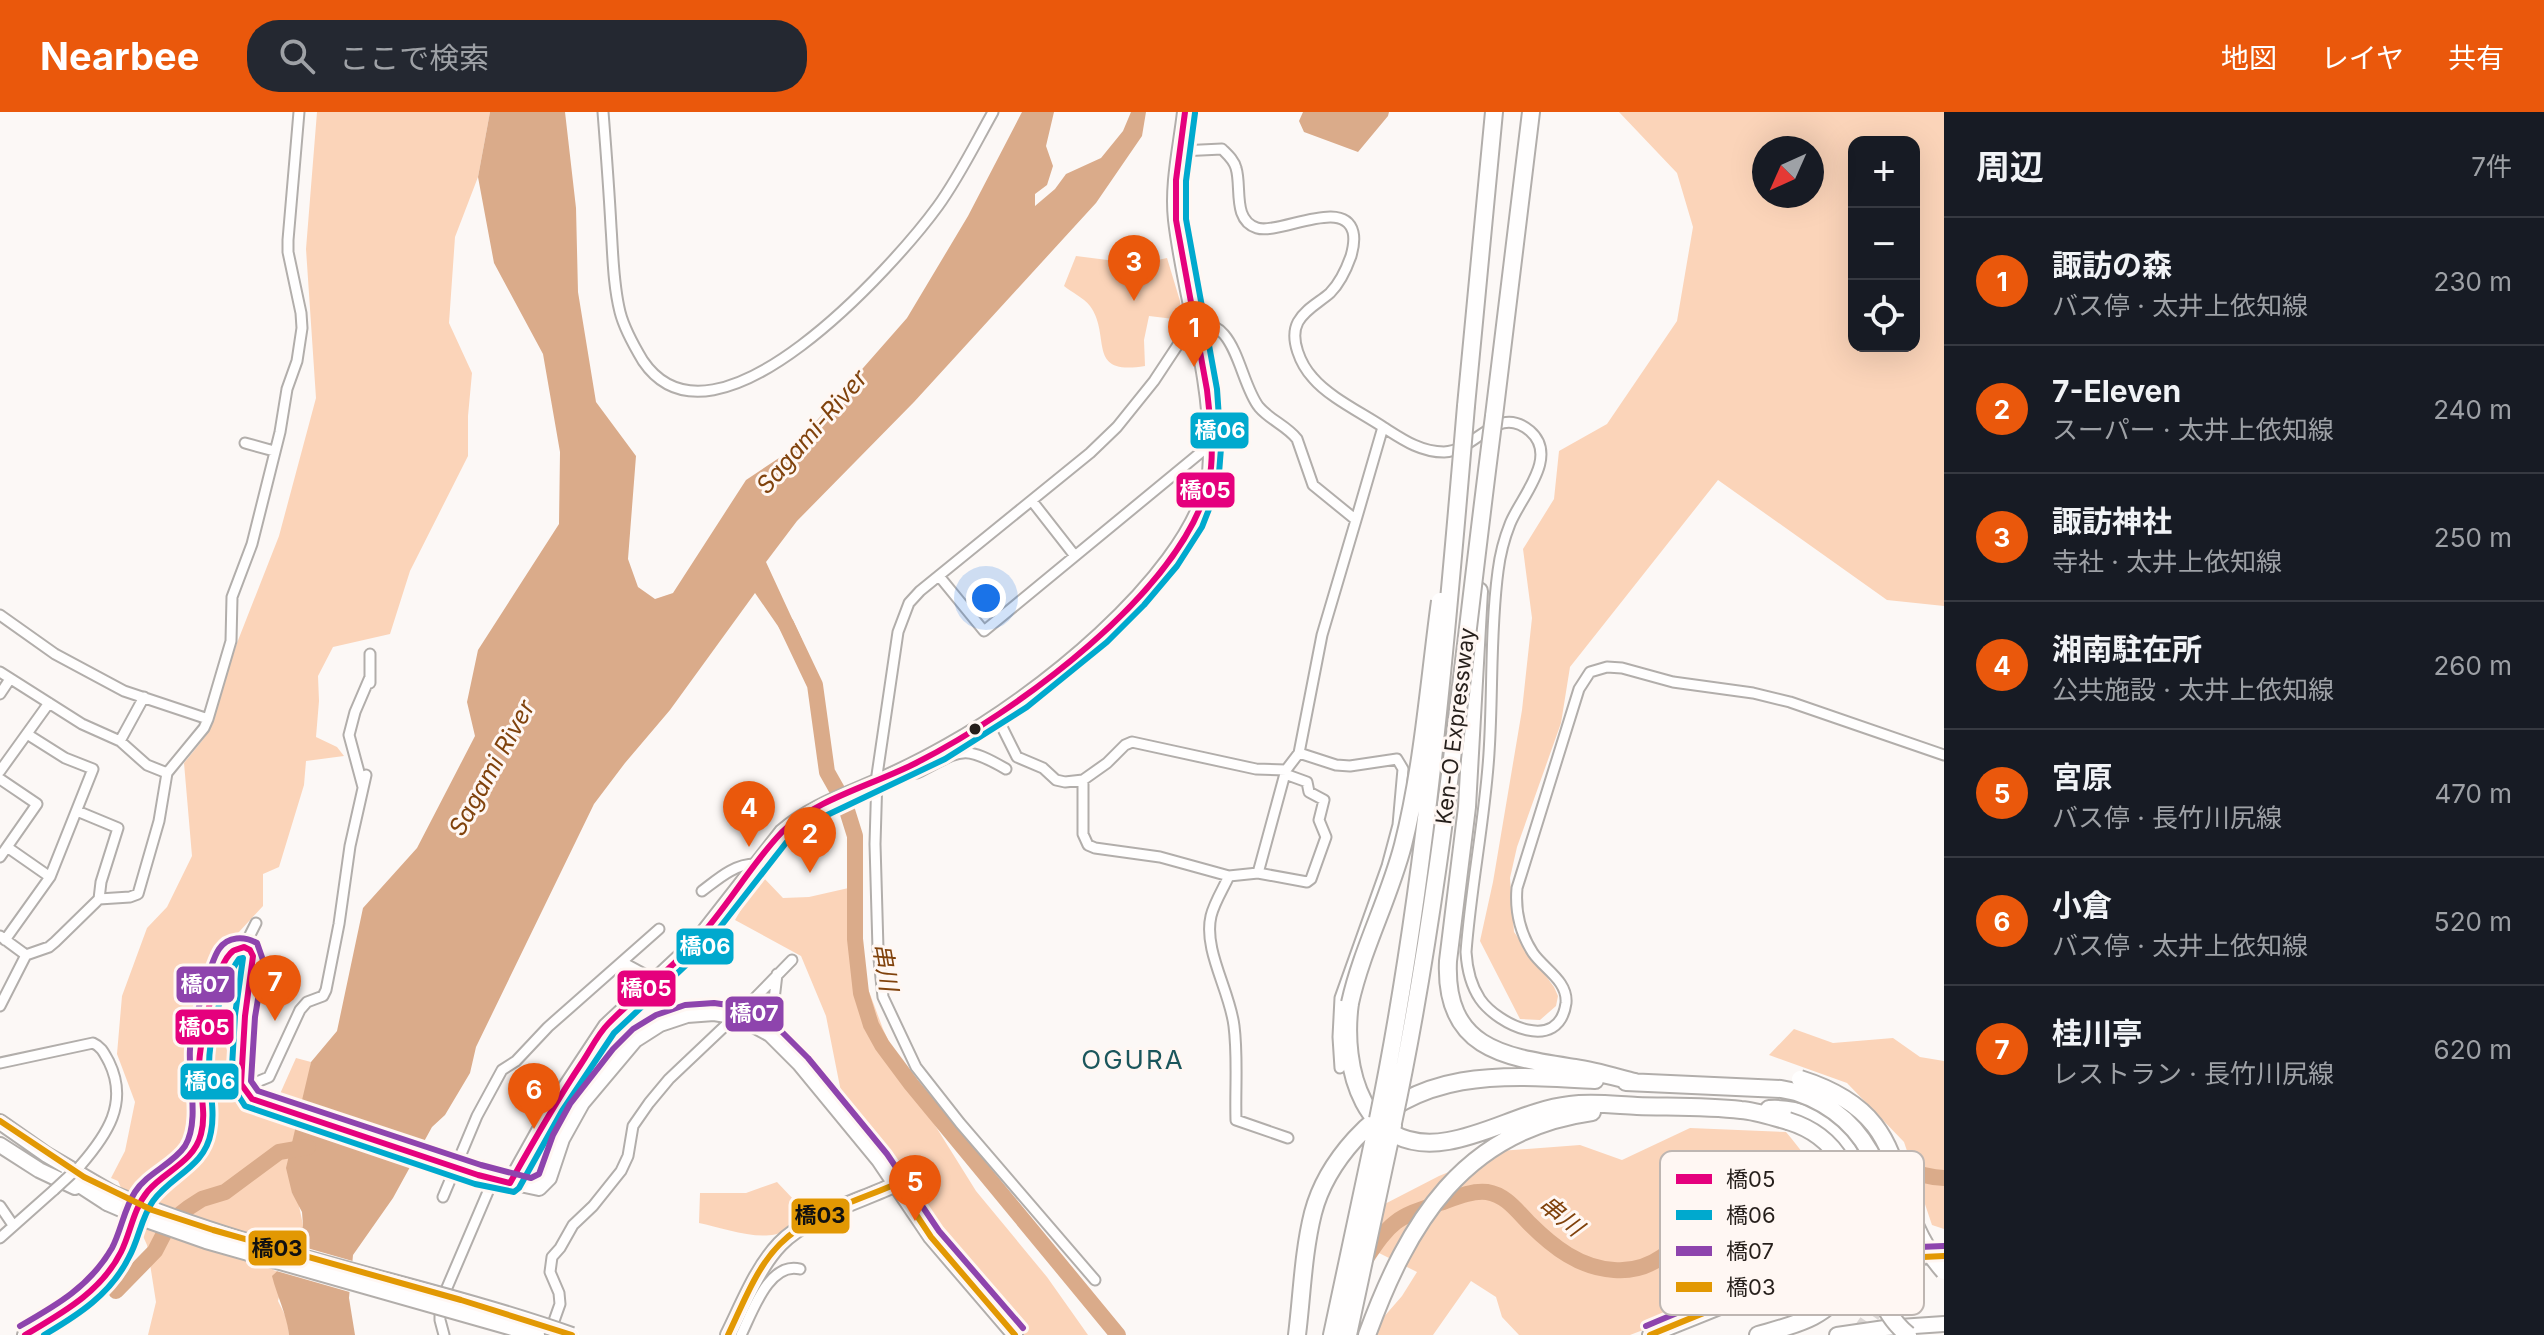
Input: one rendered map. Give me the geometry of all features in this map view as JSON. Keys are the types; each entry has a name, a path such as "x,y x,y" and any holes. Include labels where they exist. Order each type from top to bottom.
{"highway":[{"name":"Ken-O Expressway","path":"1348,1335 1386,1121 1424,837 1448,625 1494,112"},
{"name":"Ken-O Expressway","path":"1332,1335 1420,982 1531,112"},
{"path":"1466,406 1453,461 1445,562 1413,798 1398,862 1353,989 1347,1036 1350,1064 1360,1096 1371,1115 1389,1130 1415,1141 1436,1143 1566,1105 1641,1106 1743,1110 1790,1116 1826,1126 1849,1151"},
{"path":"1486,477 1467,807 1448,961 1452,1001 1469,1031 1497,1052 1530,1062 1577,1068 1635,1082"},
{"path":"1297,1335 1307,1241 1315,1207 1329,1174 1348,1146 1376,1119 1424,1091 1449,1083 1500,1076 1729,1086 1783,1078 1840,1115 1856,1130 1870,1151"},
{"path":"1798,1086 1841,1096 1860,1109 1875,1126 1889,1151"},
{"path":"1367,1335 1407,1243 1441,1194 1479,1158 1505,1141 1540,1125 1583,1114 1641,1106"},
{"path":"1790,1116 1821,1136 1835,1151"},
{"path":"1924,1243 1944,1271"},
{"path":"1758,1335 1817,1315"},
{"path":"1890,1315 1908,1335"}],"main road":[{"path":"510,1183 553,1106 594,1042 621,1011 696,942 782,832 794,821 826,803 949,746 997,717 1074,659 1148,584 1172,553 1201,503 1208,483 1211,444 1197,324 1176,220 1175,202 1185,112"},
{"path":"25,1335 71,1308 97,1287 121,1252 144,1196 193,1152 202,1128 199,1062 202,1036 227,955 238,947 250,950 254,962 245,1016 241,1084 252,1099 493,1180 539,1188 547,1181 562,1139 578,1109 642,1034 684,1015 706,1013 735,1016 770,1034 818,1085 896,1184 927,1231 1015,1335"},
{"path":"0,1122 110,1198"},
{"path":"0,1133 43,1162 149,1221 206,1241 537,1335"},
{"path":"0,1145 39,1170 110,1198 572,1335"},
{"path":"728,1335 748,1309 767,1262 788,1237 815,1220 896,1184"},
{"path":"1924,1256 1944,1256"},
{"path":"1650,1335 1700,1315"},
{"path":"1837,1335 1944,1324"}],"street":[{"path":"99,899 138,894 159,821 167,773 204,728 231,641 232,597 252,544 280,432 287,389 297,361 302,328 288,252 299,112"},
{"path":"603,112 619,310 638,351 654,374 672,386 698,392 716,390 768,367 836,318 901,253 937,208 993,112"},
{"path":"1180,151 1222,149 1231,158 1237,170 1239,202 1244,217 1253,227 1266,229 1326,216 1344,220 1353,230 1354,247 1346,271 1331,292 1299,321 1296,331 1296,344 1304,365 1314,379 1414,446 1441,452 1467,446 1497,423 1510,422 1527,429 1539,442 1540,466 1515,513 1505,539 1499,569 1486,795 1466,952 1467,970 1480,999 1493,1014 1513,1027 1531,1031 1552,1026 1559,1020 1565,1005 1562,986 1536,958 1522,931 1517,909 1517,888 1579,689 1590,672 1614,667 1673,682 1753,693 1790,702 1944,755"},
{"path":"1095,1280 916,1067 883,997 878,949 875,782 898,632 909,603 1090,453 1117,427 1154,381 1189,328 1197,324 1209,323 1219,327 1227,336 1257,404 1297,439 1313,485 1356,520"},
{"path":"1258,873 1286,772 1299,753 1322,635 1383,427"},
{"path":"245,443 274,451"},
{"path":"939,576 984,631 1211,444"},
{"path":"1032,501 1075,556"},
{"path":"0,615 55,654 124,691 208,719"},
{"path":"370,654 371,689"},
{"path":"0,672 82,724 120,741 147,765 167,773"},
{"path":"364,790 349,735 370,677"},
{"path":"0,694 10,679"},
{"path":"120,741 144,697"},
{"path":"0,771 49,703"},
{"path":"997,717 1017,757 1065,782 1083,780 1132,742 1256,769 1286,772 1307,782 1309,792 1324,800 1319,820 1326,837 1311,879 1307,882 1258,873 1229,876 1160,857 1095,848 1088,845 1083,834 1083,780"},
{"path":"26,955 2,938 50,877 93,769 65,758 27,734"},
{"path":"904,768 910,773 917,773 956,754 973,752 1006,769"},
{"path":"1299,753 1336,765 1350,766 1397,759 1403,769 1398,825 1387,866 1340,998 1340,1068"},
{"path":"241,1084 252,1084 269,1077 300,1010 307,1002 323,996 326,990 350,846 366,775"},
{"path":"0,779 37,804 0,857"},
{"path":"0,1006 26,955 49,947 99,899 101,882 118,828 77,811"},
{"path":"7,847 50,877"},
{"path":"702,891 731,870 755,864"},
{"path":"1229,876 1211,914 1209,928 1234,1028 1236,1120 1288,1138"},
{"path":"244,947 256,923"},
{"path":"443,1197 477,1116 502,1070 516,1061 548,1027 659,929"},
{"path":"549,1335 560,1304 550,1272 552,1257 573,1225 621,1171 628,1156 633,1126 669,1079 792,960"},
{"path":"622,962 646,975 652,982"},
{"path":"770,1034 777,974"},
{"path":"0,1063 93,1043 102,1048 117,1080 113,1115 102,1141 80,1166 0,1238"},
{"path":"444,1335 436,1300 493,1180"},
{"path":"0,1206 13,1225"},
{"path":"741,1335 748,1309 770,1282 783,1269 800,1269"}],"shaded area":[{"path":"317,112 490,112 478,177 455,237 449,323 472,373 468,456 410,571 390,634 333,647 318,676 316,737 337,747 344,756 306,761 304,785 279,867 263,874 263,906 227,945 203,1017 225,1043 242,1107 271,1114 296,1058 311,1062 292,1193 298,1201 303,1225 300,1240 288,1261 278,1301 287,1319 289,1335 148,1335 156,1302 147,1245 118,1181 111,1178 125,1151 135,1102 117,1054 122,996 147,928 167,907 192,856 184,763 205,737 237,643 279,536 316,398 306,249"},
{"path":"1619,112 1944,112 1944,606 1887,600 1718,480 1570,667 1561,723 1517,847 1510,878 1514,932 1558,996 1556,1006 1540,1020 1520,1019 1480,941 1522,710 1532,618 1523,549 1554,499 1559,451 1607,424 1677,321 1693,227 1677,173"},
{"path":"1076,256 1139,264 1167,258 1180,301 1182,320 1149,316 1144,340 1145,366 1126,368 1114,365 1107,359 1090,306 1064,286"},
{"path":"761,875 783,898 809,897 853,887 864,978 908,1082 976,1191 1047,1277 1088,1335 1019,1335 952,1249 842,1097 826,1016 801,956 735,920"},
{"path":"1794,1029 1833,1043 1893,1038 1920,1057 1944,1061 1944,1229 1932,1225 1924,1201 1924,1151 1907,1151 1904,1142 1847,1083 1769,1055"},
{"path":"1690,1128 1786,1132 1801,1151 1660,1151 1660,1315 1682,1315 1630,1335 1519,1335 1502,1317 1496,1297 1471,1281 1433,1335 1368,1335 1402,1296 1417,1272 1363,1245 1375,1209 1439,1176 1500,1151 1580,1145 1622,1160"},
{"path":"777,1182 794,1200 800,1213 793,1225 782,1232 756,1235 699,1223 700,1193 746,1193"}],"water":[{"path":"490,112 565,112 576,208 578,292 596,402 636,456 628,559 638,587 655,599 673,593 746,480 791,450 907,318 968,216 1022,112 1054,112 1046,146 1053,166 1047,185 1035,194 1035,206 1055,189 1066,174 1101,158 1123,131 1131,112 1146,112 1142,136 1096,203 914,402 797,521 766,562 802,640 791,645 755,593 670,710 594,804 476,1047 470,1073 445,1115 432,1127 393,1198 353,1255 349,1298 355,1335 289,1335 272,1276 288,1261 300,1240 303,1225 302,1212 292,1193 286,1168 311,1062 337,1031 363,908 417,848 475,736 467,702 478,650 559,524 560,452 543,354 494,263 478,177"},
{"path":"1303,112 1389,112 1358,152 1304,132 1299,121"}],"pier":[{"path":"293,1244 356,1262 353,1293 273,1270"}],"waterway":[{"name":"串川","path":"786,624 815,685 827,772 845,804 855,836 855,939 861,993 871,1025 911,1084 1118,1335"},
{"path":"116,1291 155,1251 170,1222 188,1208 202,1199 225,1192 279,1152 308,1147"},
{"name":"串川","path":"1924,1175 1944,1178"},
{"name":"串川","path":"1365,1260 1395,1222 1425,1208 1481,1192 1506,1200 1548,1241 1579,1261 1614,1270 1636,1269 1660,1258"}],"tunnel":[{"path":"1858,1335 1872,1315"}],"transit line":[{"name":"橋05","path":"25,1335 79,1300 103,1279 121,1252 143,1198 186,1159 197,1144 203,1117 199,1067 202,1041 214,988 226,959 233,951 244,947 253,956 241,1084 252,1099 510,1183 604,1028 696,941 782,832 811,811 916,763 999,714 1089,645 1130,606 1166,565 1193,523 1211,470 1207,390 1176,220 1176,180 1185,112"},
{"name":"橋06","path":"44,1335 81,1311 113,1282 132,1250 153,1201 195,1162 208,1144 213,1117 209,1071 213,1029 221,997 239,959 243,958 235,1015 231,1084 245,1106 475,1184 514,1192 562,1111 614,1033 703,949 789,839 823,817 945,759 1027,707 1107,642 1144,605 1177,566 1202,527 1218,486 1221,448 1217,389 1186,219 1186,181 1195,113"},
{"name":"橋07","path":"20,1326 60,1302 94,1273 112,1248 128,1206 140,1185 185,1146 193,1112 190,1049 202,998 219,949 227,942 242,938 257,943 264,963 255,1017 251,1081 258,1091 481,1165 531,1178 539,1174 553,1135 570,1104 613,1049 633,1029 656,1015 685,1005 714,1003 742,1007 776,1026 808,1058 887,1154 939,1231 1023,1328"},
{"name":"橋03","path":"0,1121 84,1177 152,1210 572,1335"},
{"name":"橋03","path":"728,1335 757,1275 771,1254 792,1233 820,1216 896,1184 931,1237 1015,1335"},
{"name":"橋07","path":"1924,1247 1944,1246"},
{"name":"橋03","path":"1924,1258 1944,1256"},
{"name":"橋07","path":"1646,1326 1673,1315"},
{"name":"橋03","path":"1650,1335 1699,1315"}],"place":[{"name":"諏訪神社","path":"1134,301"},
{"name":"諏訪の森","path":"1194,367"},
{"name":"湘南駐在所","path":"749,847"},
{"name":"7-Eleven","path":"810,873"},
{"name":"桂川亭","path":"275,1021"},
{"name":"小倉","path":"534,1129"},
{"name":"宮原","path":"915,1221"}],"district":[{"name":"OGURA","path":"1133,1060"}],"water label":[{"name":"Sagami-River","path":"812,432"},
{"name":"Sagami River","path":"492,768"}]}
